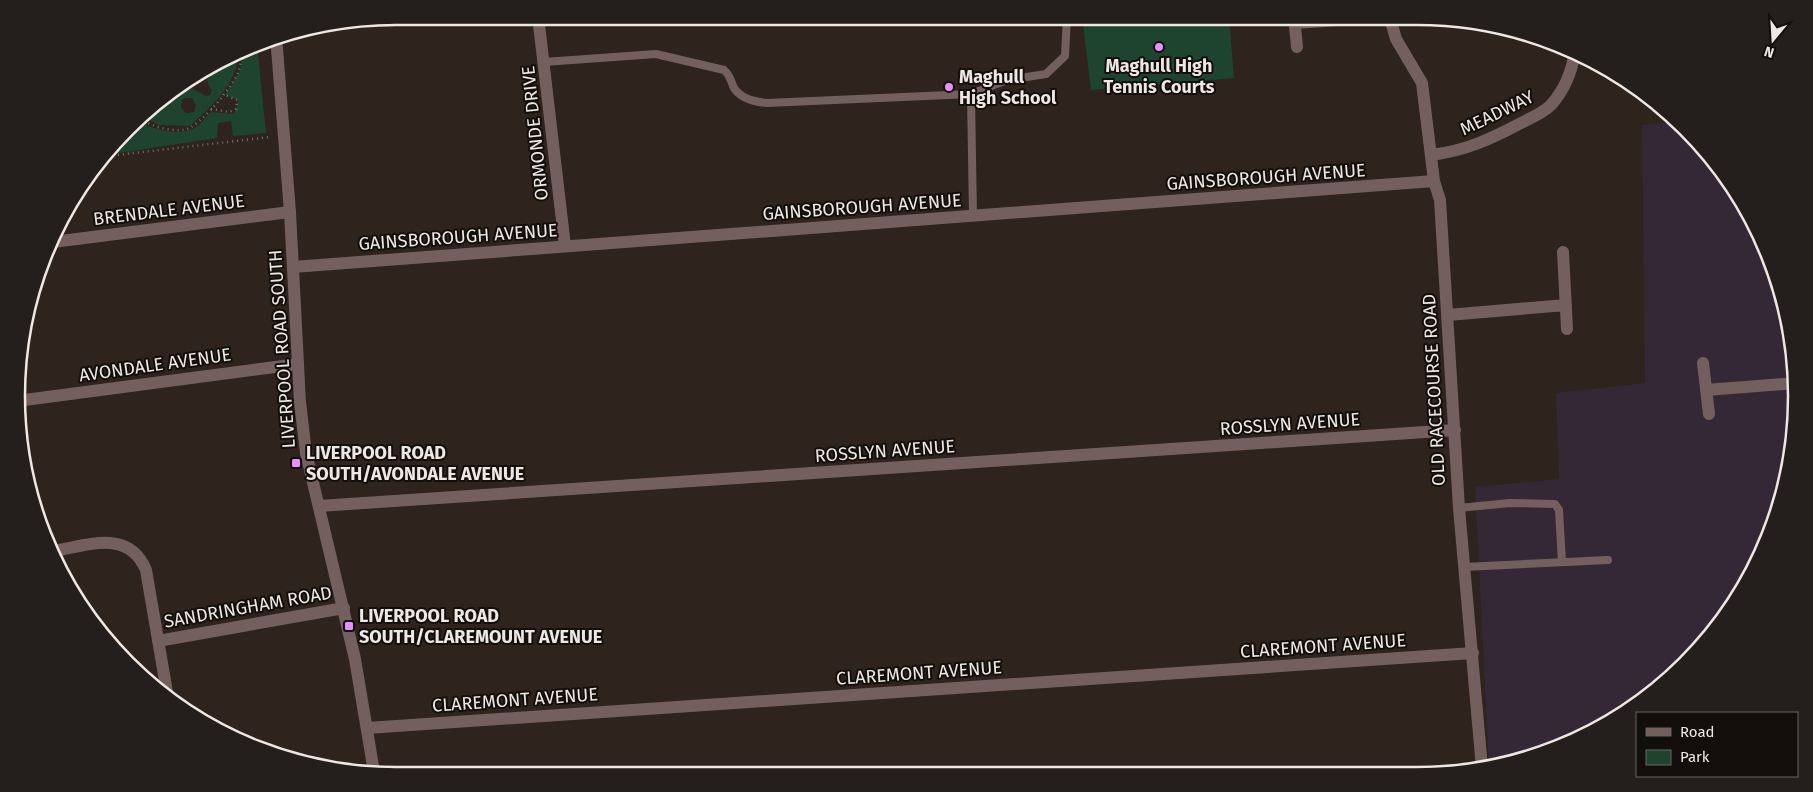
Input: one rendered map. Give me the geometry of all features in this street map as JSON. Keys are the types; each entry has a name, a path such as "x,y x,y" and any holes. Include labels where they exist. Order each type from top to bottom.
{"street":[{"name":"ORMONDE DRIVE","path":"539,25 565,246"},
{"path":"1295,25 1297,47"},
{"name":"OLD RACECOURSE ROAD","path":"1395,25 1396,39 1422,83 1430,155 1434,181 1440,200 1459,508 1481,761"},
{"name":"LIVERPOOL ROAD SOUTH","path":"277,45 290,212 300,402 306,453 344,608 373,766"},
{"name":"MEADWAY","path":"1430,155 1456,152 1486,142 1550,107 1564,88 1574,60"},
{"name":"GAINSBOROUGH AVENUE","path":"293,267 1434,181"},
{"name":"BRENDALE AVENUE","path":"59,241 290,212"},
{"path":"1563,252 1567,328"},
{"path":"1448,315 1566,305"},
{"path":"1703,363 1709,414"},
{"name":"AVONDALE AVENUE","path":"25,400 298,364"},
{"path":"1706,390 1787,384"},
{"name":"ROSSLYN AVENUE","path":"319,506 1454,430"},
{"path":"59,550 107,542 121,544 133,550 141,558 146,570 166,687"},
{"name":"SANDRINGHAM ROAD","path":"158,641 344,608"},
{"name":"CLAREMONT AVENUE","path":"367,728 1473,653"}],"lane":[{"path":"544,62 656,54 724,70 731,76 734,87 741,95 758,103 971,94 1007,80 1046,74 1065,56 1067,25"},
{"path":"971,94 973,217"},
{"path":"1459,508 1510,504 1555,504 1559,510 1562,562"},
{"path":"1464,566 1608,560"}],"path":[{"path":"147,121 157,127 184,130 191,127 223,94 239,72 241,59"},
{"path":"210,109 228,112 236,109 237,100 223,94"},
{"path":"114,155 284,135"}],"shaded area":[{"path":"1668,123 1696,151 1725,190 1750,232 1760,254 1775,300 1785,348 1788,396 1785,444 1781,468 1760,538 1738,582 1696,641 1662,675 1623,704 1581,729 1536,747 1489,760 1475,487 1559,479 1556,393 1645,383 1642,125"}],"green space":[{"name":"Maghull High Tennis Courts","path":"1083,25 1230,25 1234,78 1091,90"},
{"path":"258,52 266,133 233,136 231,121 218,123 217,138 118,153 117,151 144,124 165,131 182,132 189,131 197,126 211,112 233,114 236,111 238,100 225,95 240,71 242,59"},
{"path":"238,60 234,74 222,94 190,126 158,125 148,120 192,87 193,89 206,96 210,95 212,90 206,77","holes":["185,98 192,98 196,105 194,112 186,113 181,108 182,100"]}],"place":[{"name":"Maghull High Tennis Courts","path":"1159,47"},
{"name":"Maghull High School","path":"949,87"},
{"name":"LIVERPOOL ROAD SOUTH/AVONDALE AVENUE","path":"296,463"},
{"name":"LIVERPOOL ROAD SOUTH/CLAREMOUNT AVENUE","path":"349,626"}]}
